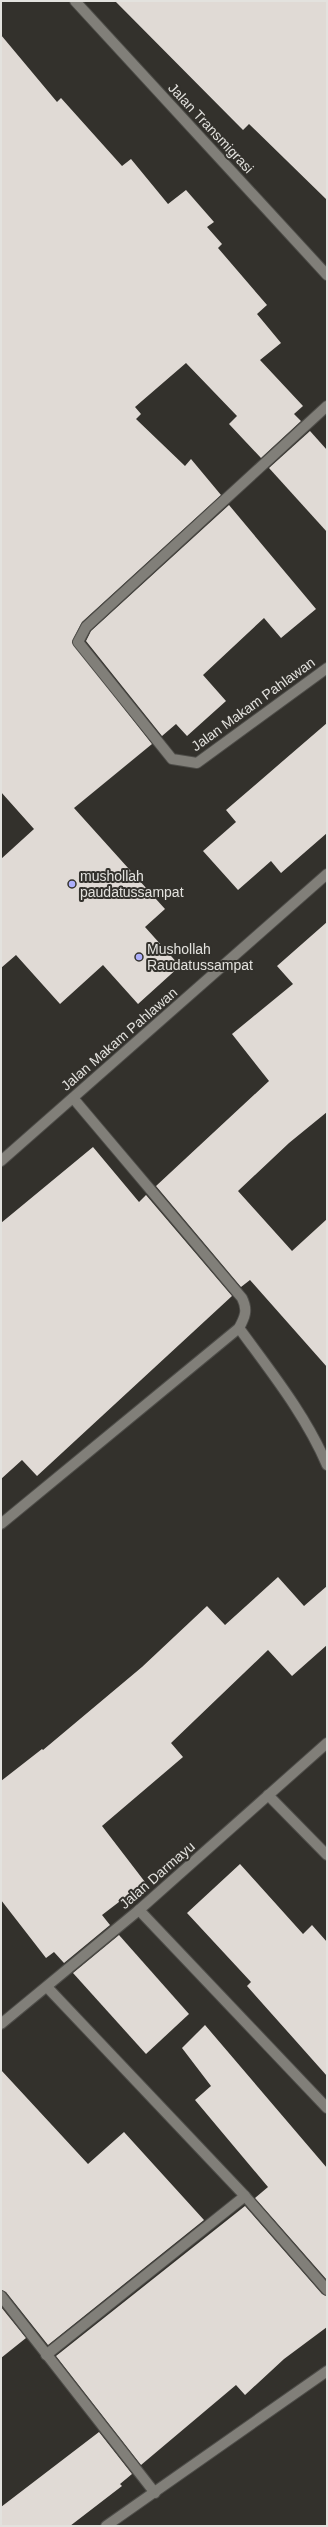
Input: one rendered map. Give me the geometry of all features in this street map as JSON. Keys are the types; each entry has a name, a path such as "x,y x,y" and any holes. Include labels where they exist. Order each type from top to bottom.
{"street":[{"name":"Jalan Transmigrasi","path":"75,1 327,275"},
{"name":"Jalan Makam Pahlawan","path":"327,406 86,627 80,636 79,644 172,759 197,763 327,668"},
{"name":"Jalan Makam Pahlawan","path":"1,1161 327,874"},
{"path":"1,1524 239,1328 245,1317 246,1306 242,1298 73,1098"},
{"path":"239,1328 292,1400 314,1436 327,1465"},
{"name":"Jalan Darmayu","path":"1,2024 138,1910 327,1743"},
{"path":"268,1795 327,1856"},
{"path":"138,1910 327,2108"},
{"path":"47,1987 245,2196 327,2290"},
{"path":"46,2355 245,2196"},
{"path":"1,2296 155,2493"},
{"path":"106,2526 327,2371"}],"building":[{"path":"115,1 327,1 327,200 249,124 243,130"},
{"path":"1,35 57,102 61,98 122,166 131,159 168,204 186,190 214,222 207,227 222,244 218,248 267,305 257,314 281,343 260,360 303,406 294,414 301,421 261,458 229,424 237,416 186,363 135,407 141,414 136,419 185,466 191,459 221,495 82,622 72,642 152,744 74,808 165,909 145,927 180,966 138,1004 103,965 60,1004 16,955 1,968 1,859 34,829 1,792"},
{"path":"310,431 327,450 327,532 269,468"},
{"path":"229,505 316,609 281,638 264,618 203,675 226,701 187,736 176,724 162,736 86,641 91,631"},
{"path":"327,723 327,833 281,873 271,861 238,890 203,851 236,822 226,810"},
{"path":"327,922 327,1112 289,1143 238,1191 292,1251 327,1219 327,1367 250,1280 241,1287 156,1186 269,1081 232,1034 293,984 277,966"},
{"path":"93,1147 139,1202 146,1195 232,1296 37,1476 22,1460 1,1479 1,1223"},
{"path":"278,1577 304,1606 327,1586 327,1645 292,1676 268,1650 171,1743 183,1757 102,1826 145,1882 102,1915 110,1925 64,1963 54,1952 46,1958 1,1900 1,1781 42,1749 43,1750 142,1667 207,1606 225,1625"},
{"path":"240,1864 303,1934 312,1925 327,1942 327,2076 247,1986 251,1982 187,1913"},
{"path":"119,1935 189,2014 146,2054 73,1973"},
{"path":"205,2025 327,2168 327,2280 255,2198 268,2187 195,2100 211,2086 182,2048"},
{"path":"1,2070 88,2164 124,2132 204,2220 48,2345 6,2292 1,2290"},
{"path":"245,2206 322,2294 327,2296 327,2327 284,2359 245,2395 236,2385 141,2465 56,2356"},
{"path":"1,2307 26,2338 1,2358"},
{"path":"99,2432 132,2474 120,2484 122,2486 70,2526 1,2526 1,2507"}],"place":[{"name":"mushollah paudatussampat","path":"72,884"},
{"name":"Mushollah Raudatussampat","path":"139,957"}]}
